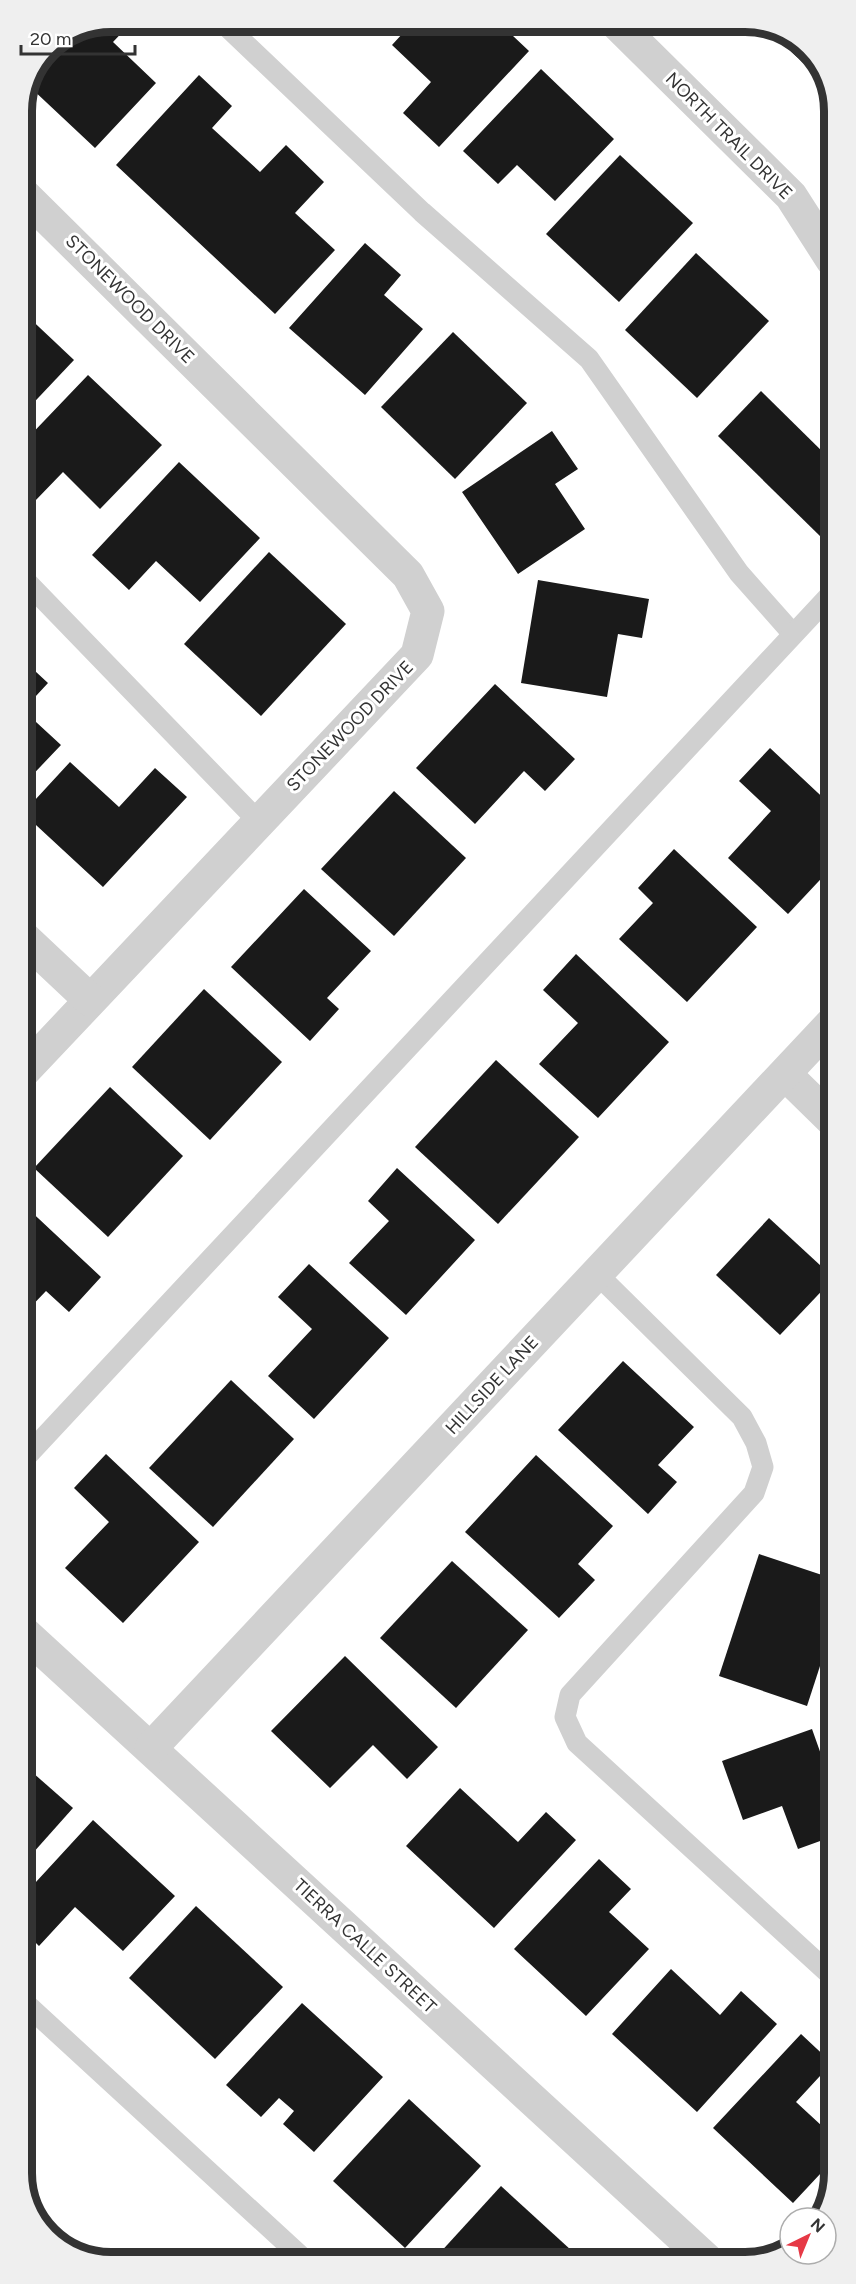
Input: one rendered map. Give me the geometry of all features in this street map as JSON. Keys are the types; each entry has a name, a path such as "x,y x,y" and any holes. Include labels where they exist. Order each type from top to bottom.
{"street":[{"name":"NORTH TRAIL DRIVE","path":"625,32 791,196 824,248"},
{"name":"STONEWOOD DRIVE","path":"32,203 408,575 428,611 417,655 32,1061"},
{"path":"32,945 90,1000"},
{"name":"HILLSIDE LANE","path":"151,1748 824,1032"},
{"path":"785,1074 824,1112"},
{"name":"TIERRA CALLE STREET","path":"32,1640 698,2252"}],"lane":[{"path":"233,32 422,212 589,359 739,573 793,634"},
{"path":"32,587 259,822"},
{"path":"32,1450 824,601"},
{"path":"597,1274 742,1417 756,1443 763,1467 754,1493 570,1695 566,1717 577,1743 824,1969"},
{"path":"32,2009 295,2252"}],"building":[{"path":"123,32 113,42 156,83 95,148 34,90 45,67 67,45 95,33"},
{"path":"404,32 509,32 529,51 439,147 403,113 431,82 392,45"},
{"path":"777,39 797,51 815,74"},
{"path":"541,69 614,139 555,201 517,165 498,184 463,151"},
{"path":"199,75 232,106 212,128 260,172 286,145 324,182 295,213 335,250 275,314 116,165"},
{"path":"620,155 693,223 619,302 546,234"},
{"path":"365,243 401,275 384,295 423,329 365,395 289,328"},
{"path":"696,253 769,321 697,398 625,330"},
{"path":"32,320 74,360 32,404"},
{"path":"453,332 527,403 455,479 381,407"},
{"path":"88,375 162,445 100,509 63,472 35,501 32,498 32,434"},
{"path":"761,391 824,453 824,536 822,538 718,436"},
{"path":"552,431 578,469 555,484 585,529 518,574 462,492"},
{"path":"179,462 260,538 200,602 156,561 129,590 92,555"},
{"path":"269,552 346,624 261,716 184,644"},
{"path":"538,580 649,599 642,638 618,634 607,697 521,683"},
{"path":"32,668 48,683 32,700"},
{"path":"495,684 575,759 545,791 524,771 475,824 416,768"},
{"path":"32,718 61,745 32,775"},
{"path":"770,748 824,799 824,876 788,914 728,858 771,811 739,781"},
{"path":"70,762 119,807 155,768 187,797 103,887 32,821 32,803"},
{"path":"394,791 466,858 394,936 321,869"},
{"path":"674,849 757,927 687,1002 619,939 653,903 638,888"},
{"path":"304,889 371,951 327,998 339,1009 310,1041 231,967"},
{"path":"576,954 669,1042 598,1118 539,1064 578,1023 543,990"},
{"path":"204,989 282,1062 210,1140 132,1067"},
{"path":"496,1060 579,1137 498,1224 415,1147"},
{"path":"110,1087 183,1156 108,1237 34,1168"},
{"path":"397,1168 475,1240 406,1315 349,1263 389,1221 368,1201"},
{"path":"32,1212 101,1277 69,1312 46,1291 32,1306"},
{"path":"769,1218 824,1269 824,1289 780,1335 716,1275"},
{"path":"309,1264 389,1338 314,1419 268,1376 312,1329 278,1297"},
{"path":"623,1361 694,1427 658,1465 677,1482 648,1514 558,1430"},
{"path":"231,1380 294,1439 213,1527 149,1468"},
{"path":"106,1454 199,1542 123,1623 65,1568 109,1522 74,1488"},
{"path":"536,1455 613,1526 578,1564 595,1580 559,1618 465,1532"},
{"path":"759,1554 824,1576 824,1654 807,1706 719,1676"},
{"path":"452,1561 528,1630 456,1708 380,1638"},
{"path":"345,1656 438,1747 407,1779 373,1745 330,1788 271,1731"},
{"path":"812,1729 824,1763 824,1840 798,1849 782,1806 743,1820 722,1761"},
{"path":"32,1772 73,1808 32,1854"},
{"path":"460,1788 518,1842 546,1812 576,1840 494,1928 406,1846"},
{"path":"93,1820 175,1896 123,1951 75,1907 39,1946 32,1939 32,1886"},
{"path":"599,1859 631,1889 609,1912 649,1949 586,2016 514,1949"},
{"path":"196,1906 283,1987 215,2059 129,1978"},
{"path":"671,1969 720,2015 741,1991 777,2024 697,2112 612,2034"},
{"path":"302,2003 383,2077 314,2152 283,2124 294,2111 279,2098 261,2117 226,2085"},
{"path":"801,2034 824,2056 824,2072 796,2102 824,2128 824,2170 793,2203 713,2128"},
{"path":"409,2099 481,2166 405,2248 333,2181"},
{"path":"501,2186 573,2252 441,2252"}]}
